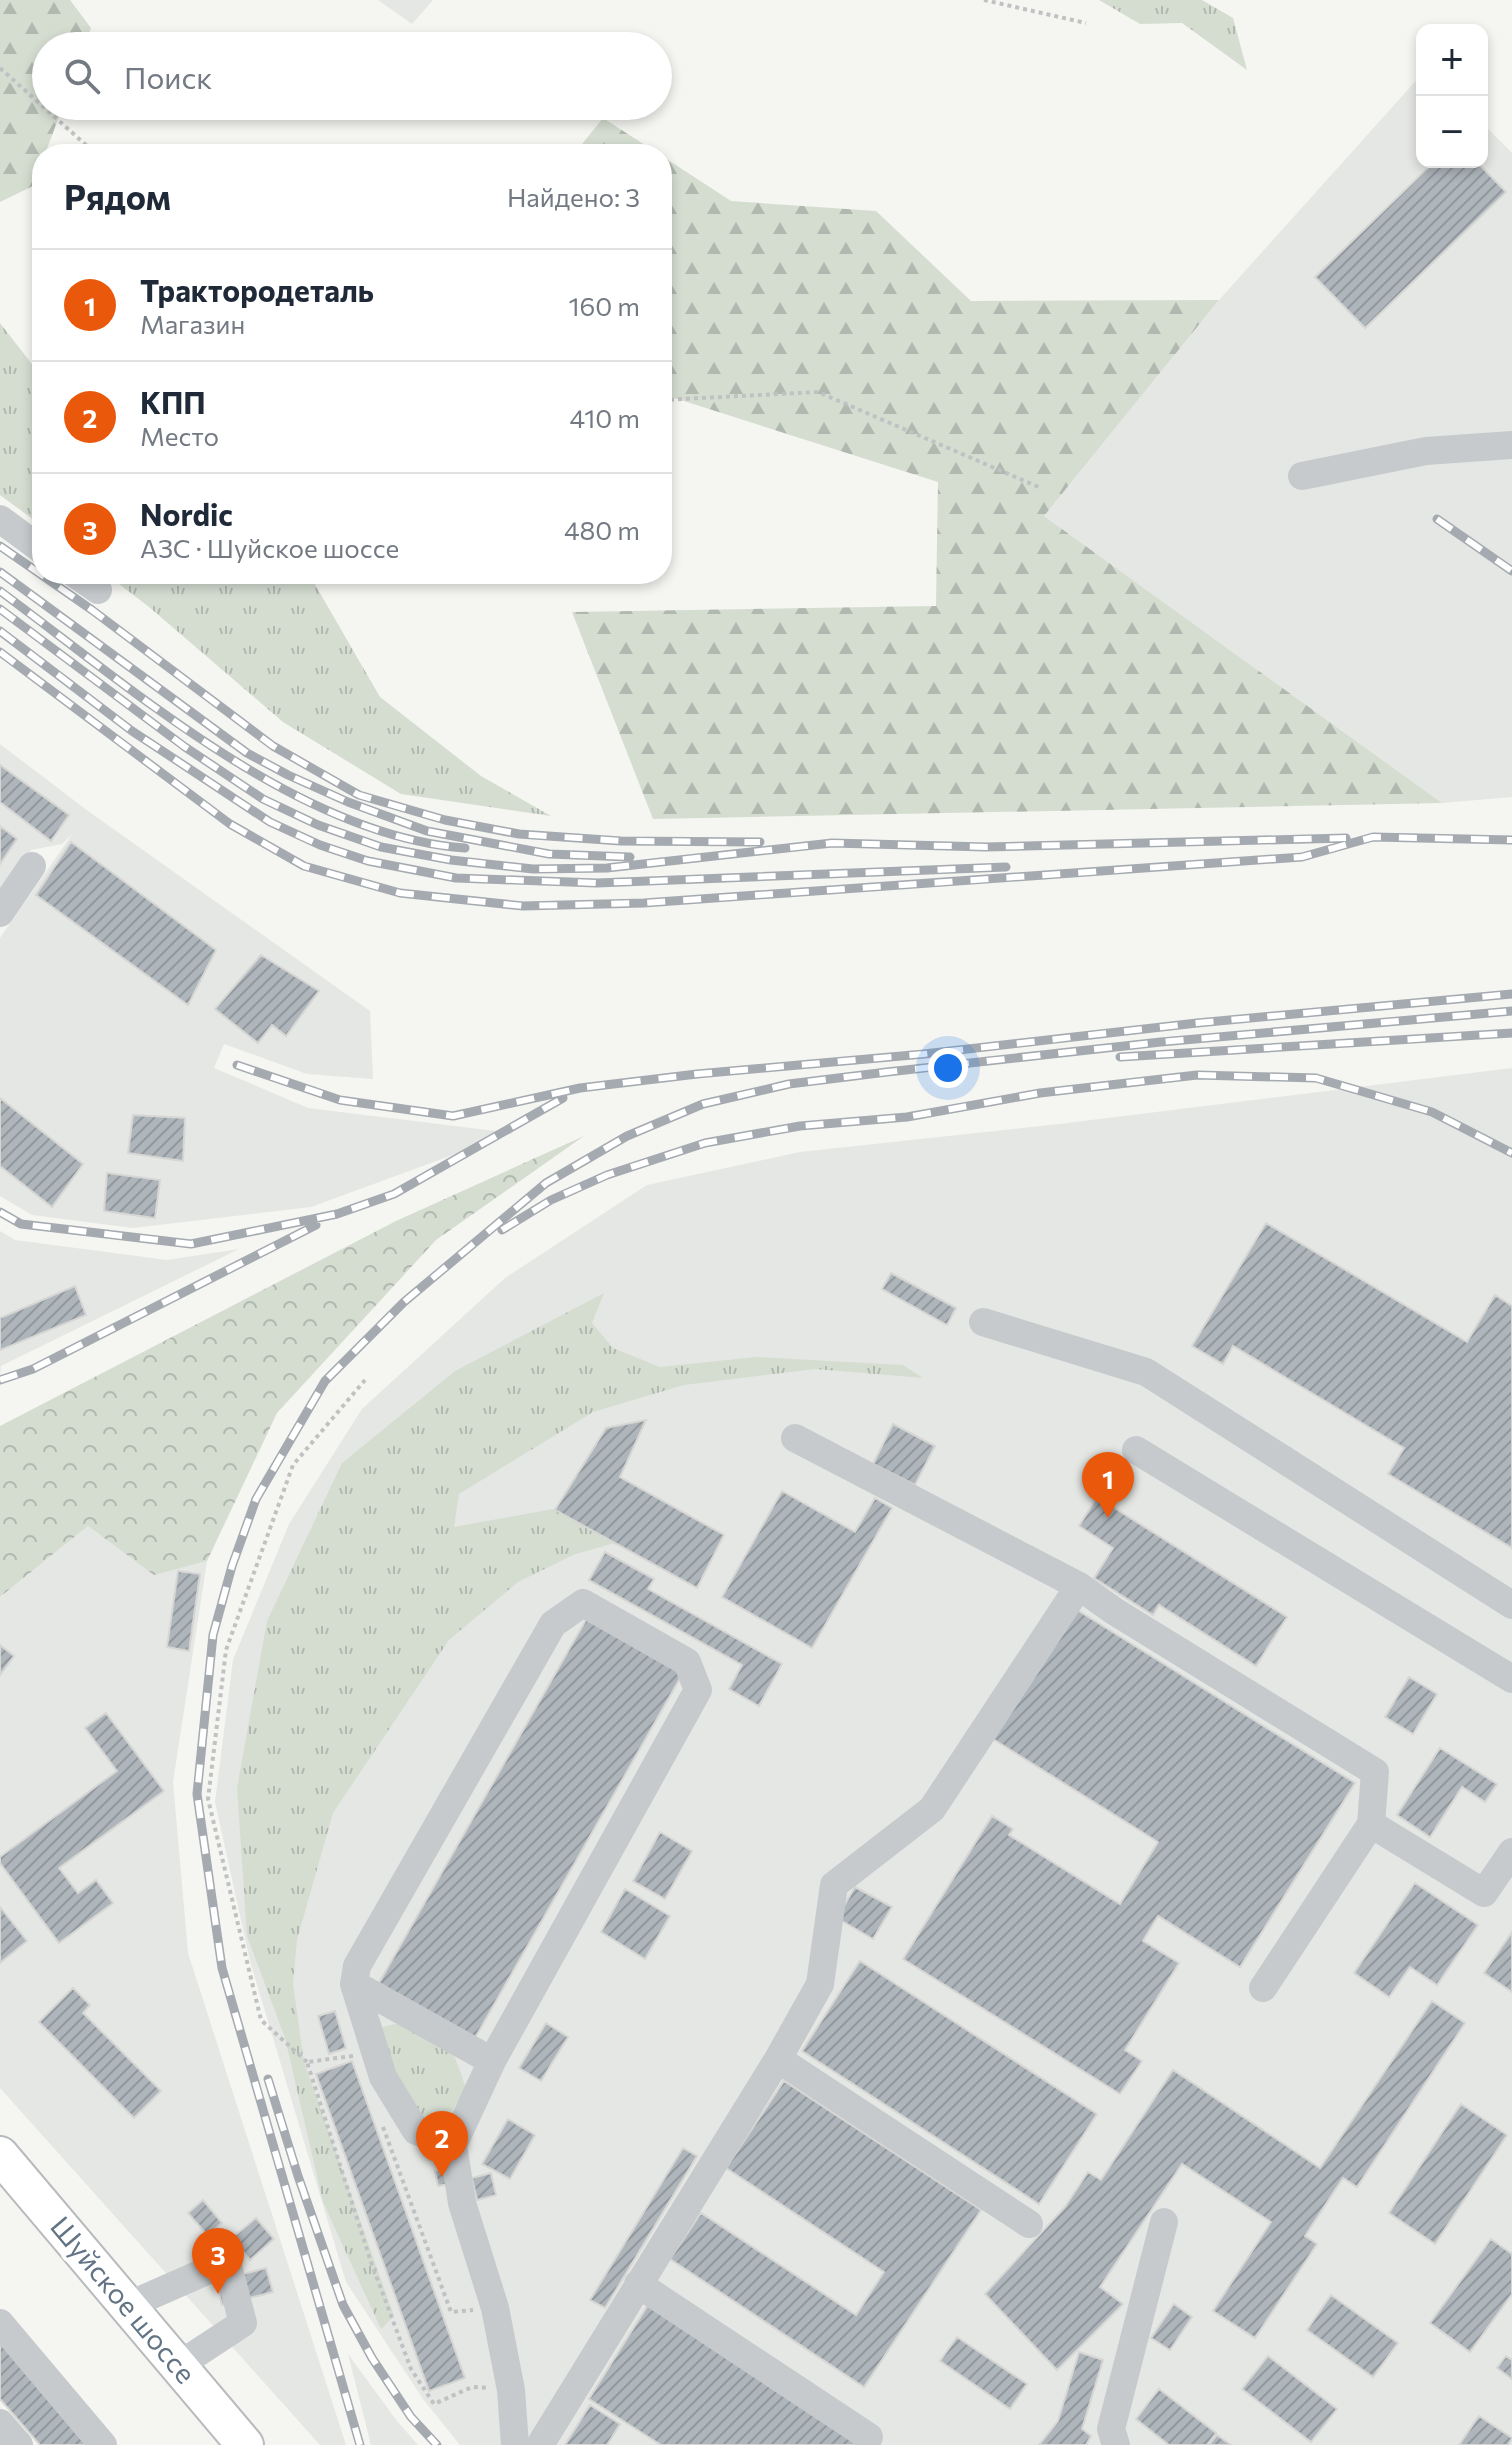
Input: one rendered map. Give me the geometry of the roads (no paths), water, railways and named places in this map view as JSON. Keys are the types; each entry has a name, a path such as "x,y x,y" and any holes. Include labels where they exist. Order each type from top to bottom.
{"main road":[{"name":"Шуйское шоссе","path":"0,2155 245,2445"}],"street":[{"path":"1302,476 1426,451 1512,445"},
{"path":"0,519 32,543"},
{"path":"0,913 32,866"},
{"path":"983,1322 1146,1372 1512,1605"},
{"path":"795,1438 1079,1586 1114,1611 1375,1772 1371,1824 1263,1988"},
{"path":"1136,1450 1512,1679"},
{"path":"540,2445 778,2059 820,1984 834,1885 932,1809 1079,1586"},
{"path":"453,2145 416,2131 383,2077 354,1984 357,1966 553,1624 583,1603 687,1662 698,1690 492,2061 453,2145 462,2203 495,2308 511,2390 515,2445"},
{"path":"1371,1824 1484,1893 1512,1852"},
{"path":"354,1984 492,2061"},
{"path":"778,2059 1029,2224"},
{"path":"1116,2445 1111,2429 1164,2222"},
{"path":"127,2306 227,2262 243,2323 179,2365"},
{"path":"638,2284 869,2437"},
{"path":"0,2323 103,2445"},
{"path":"0,2423 19,2445"}],"railway":[{"path":"1437,519 1512,571"},
{"path":"0,546 32,568"},
{"path":"0,572 247,753 288,775 348,802 427,831 549,854 630,857"},
{"path":"55,584 273,746 359,795 445,820 519,834 621,841 760,842"},
{"path":"0,591 160,711 279,787 341,816 403,837 465,848"},
{"path":"0,609 185,747 263,799 318,825 381,847 451,860 533,869 607,868 832,843 986,847 1346,838"},
{"path":"0,631 132,731 270,822 320,845 368,861 456,878 597,883 1006,867"},
{"path":"0,652 230,824 304,866 400,893 523,906 644,903 1302,857 1373,837 1512,840"},
{"path":"237,1065 340,1100 453,1116 580,1088 697,1074 1512,994"},
{"path":"360,2445 222,1968 197,1794 213,1635 232,1566 256,1499 325,1381 404,1302 546,1183 627,1136 703,1104 789,1084 887,1072 1161,1042 1512,1011"},
{"path":"1120,1057 1512,1033"},
{"path":"502,1230 551,1200 607,1175 705,1143 800,1126 907,1117 1040,1093 1197,1075 1316,1078 1432,1112 1512,1153"},
{"path":"0,1212 21,1224 191,1244 337,1214 394,1194 563,1098"},
{"path":"0,1380 33,1369 316,1225"},
{"path":"268,2079 343,2305 372,2358 411,2417 437,2445"}],"place":[{"name":"Трактородеталь","path":"1108,1518"},
{"name":"КПП","path":"442,2177"},
{"name":"Nordic","path":"218,2294"}]}
